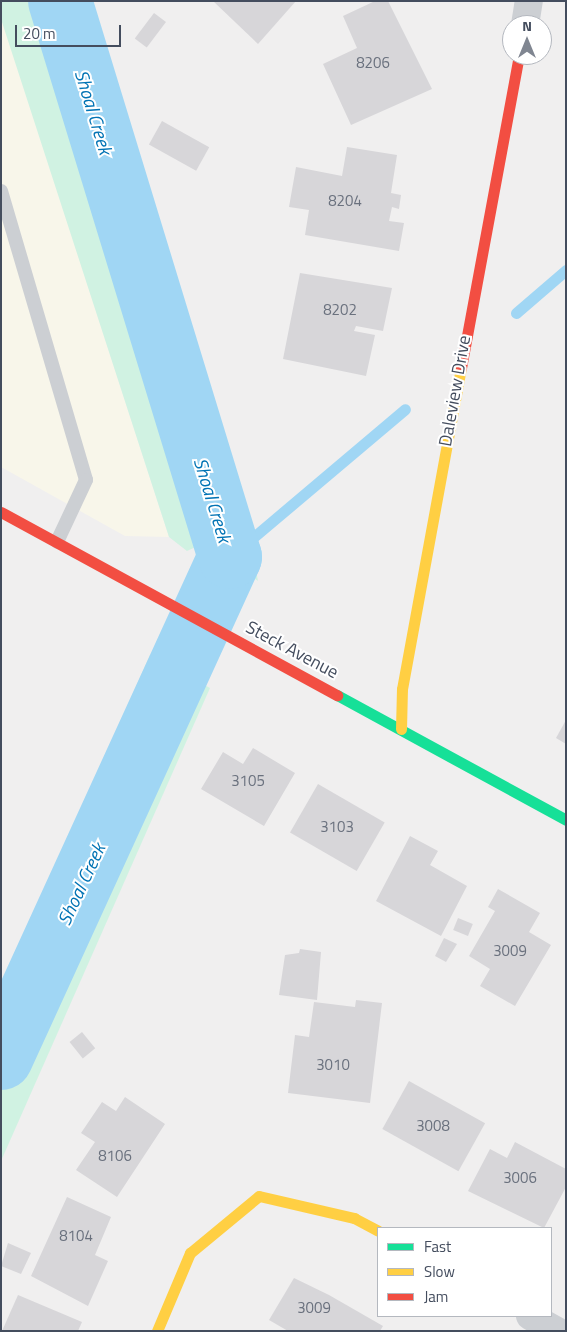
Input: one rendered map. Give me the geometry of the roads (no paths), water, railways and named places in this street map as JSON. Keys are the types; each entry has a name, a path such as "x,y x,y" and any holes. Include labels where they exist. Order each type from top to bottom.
{"street":[{"path":"526,15 529,1"},
{"name":"Daleview Drive","path":"401,729 406,670 517,65"},
{"name":"Steck Avenue","path":"1,512 566,820"},
{"path":"157,1331 190,1253 259,1196 354,1218 377,1230"},
{"path":"532,1317 557,1331"}],"lane":[{"path":"1,192 86,480 57,542"}],"waterway":[{"name":"Shoal Creek","path":"1,1058 230,557 60,1"},
{"path":"516,313 566,270"},
{"path":"230,557 405,409"}]}
